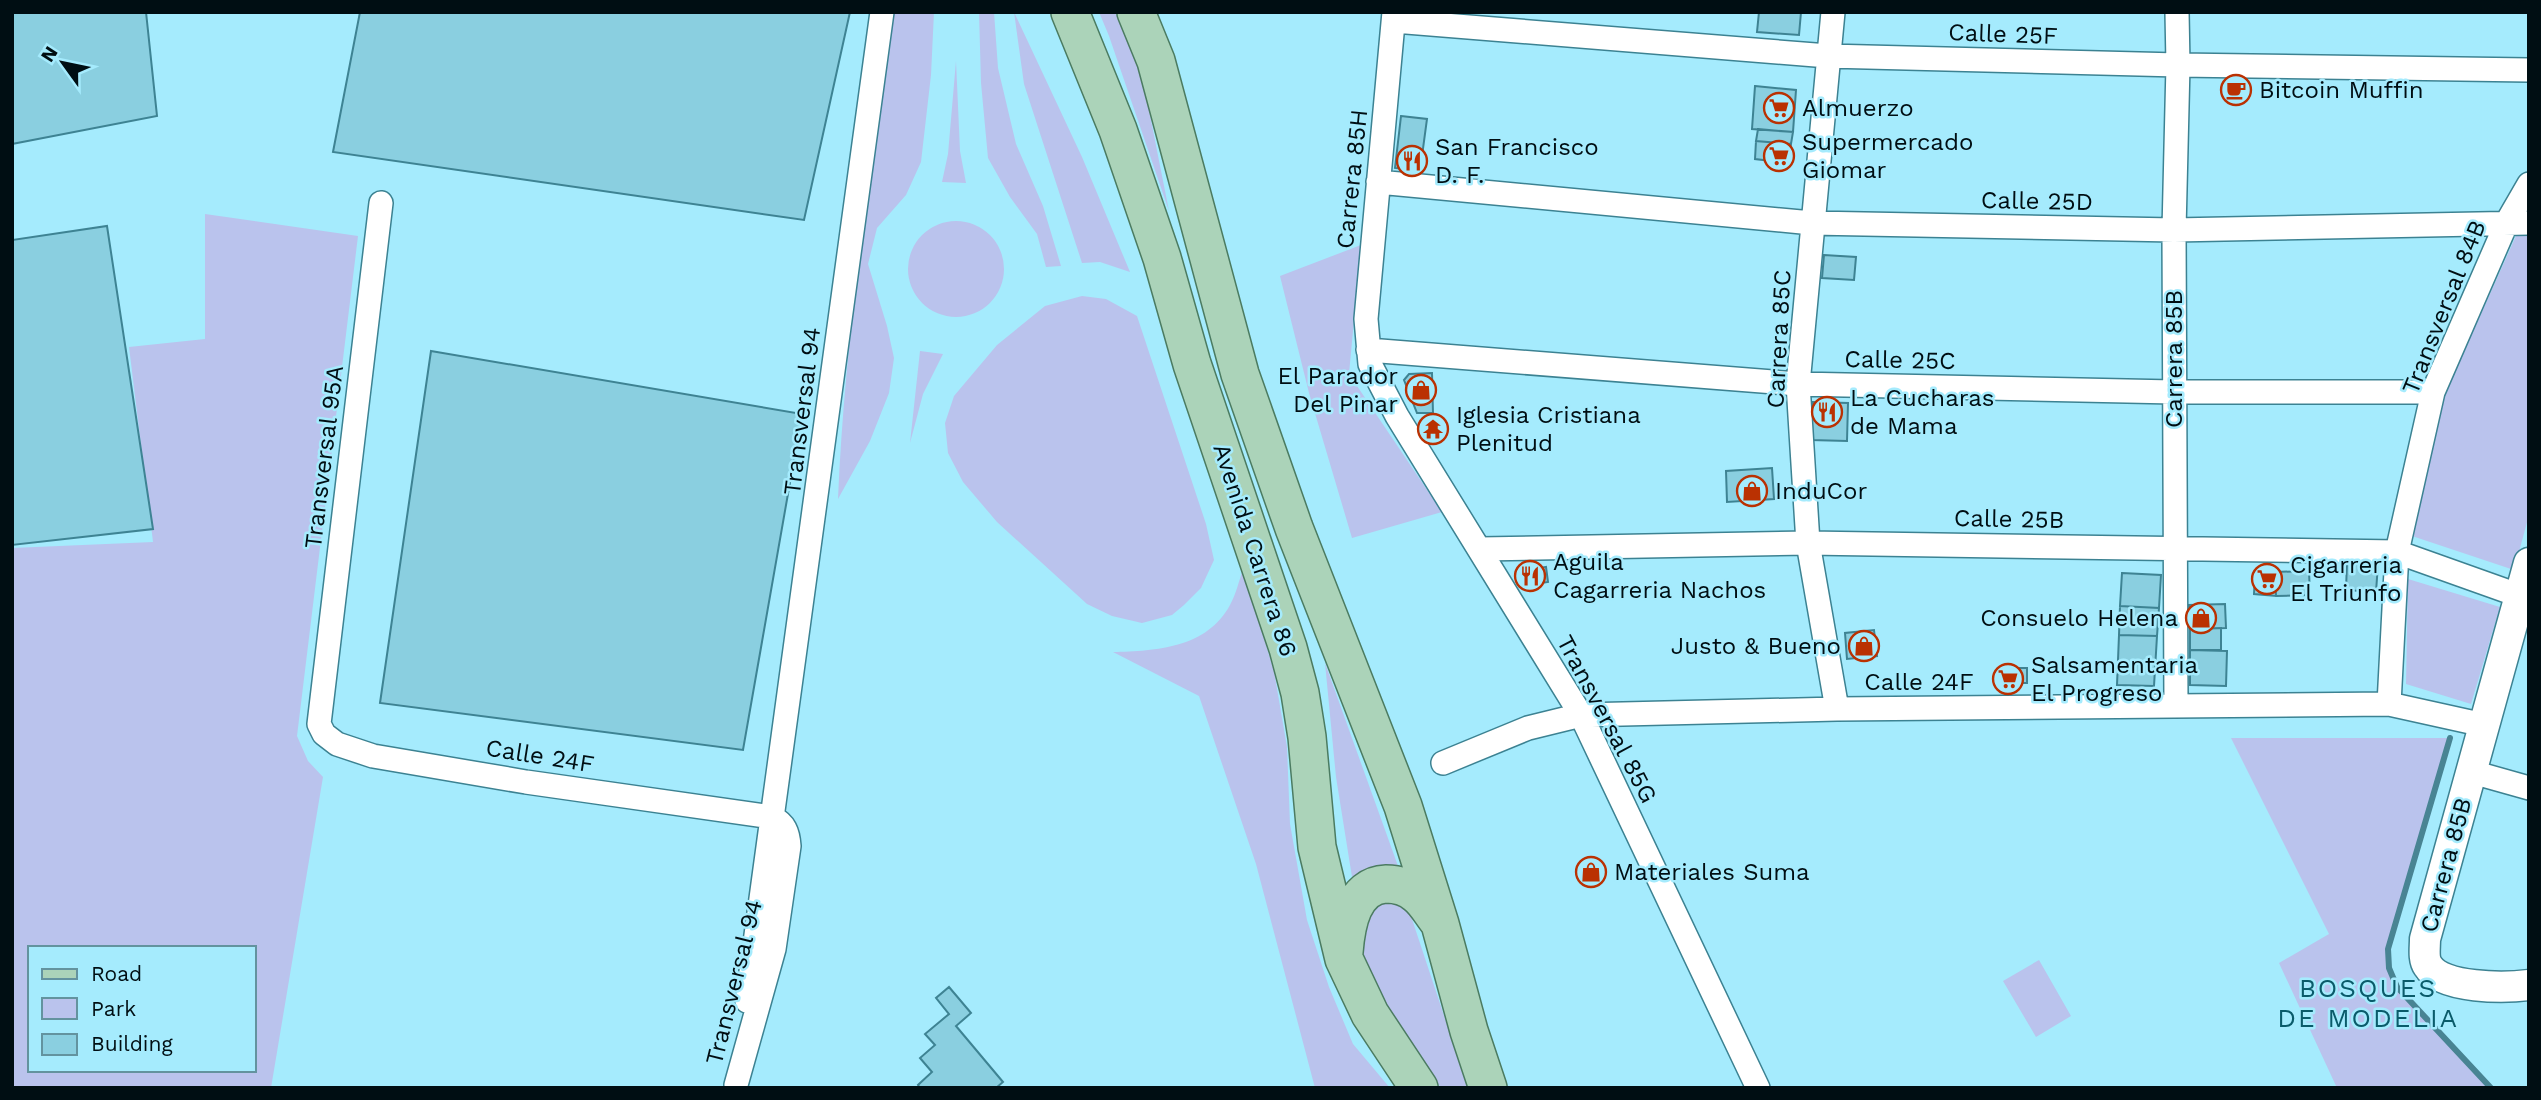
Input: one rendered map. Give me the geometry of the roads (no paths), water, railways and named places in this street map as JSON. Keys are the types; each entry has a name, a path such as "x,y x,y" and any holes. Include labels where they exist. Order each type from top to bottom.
{"main road":[{"name":"Avenida Carrera 86","path":"1070,12 1118,130 1157,245 1192,363 1288,648 1300,693 1307,737 1317,847 1344,960 1370,1014 1419,1088"},
{"name":"Avenida Carrera 86","path":"1136,12 1156,61 1240,374 1299,541 1403,806 1488,1088"},
{"path":"1147,12 1156,61"},
{"path":"1344,960 1353,909 1366,890 1378,884 1400,885 1418,896 1440,924"}],"street":[{"name":"Transversal 94","path":"736,1086 774,949 789,846 788,832 784,825 772,817 882,12"},
{"name":"Carrera 85C","path":"1833,12 1798,384 1808,543 1838,709"},
{"name":"Carrera 85B","path":"2176,706 2174,230 2177,12"},
{"name":"Calle 25F","path":"1394,17 1828,56 2529,70"},
{"name":"Carrera 85H","path":"1368,350 1366,319 1394,17"},
{"name":"Calle 25D","path":"1378,182 1812,223 2174,230 2518,222"},
{"name":"Transversal 84B","path":"2389,704 2397,552 2433,392 2518,222 2529,184"},
{"name":"Transversal 95A","path":"318,717 382,203"},
{"name":"Calle 25C","path":"1368,350 1798,384 2174,392 2433,392"},
{"name":"Transversal 85G","path":"1368,350 1376,377 1397,416 1581,715 1758,1088"},
{"name":"Calle 25B","path":"1480,549 1808,543 2397,552 2524,597"},
{"name":"Carrera 85B","path":"2529,563 2524,597 2484,725 2425,939 2426,964 2441,976 2463,983 2503,988 2529,985"},
{"name":"Calle 24F","path":"1443,763 1528,728 1581,715 1838,709 2389,704 2484,725"},
{"name":"Calle 24F","path":"318,717 324,734 337,744 373,756 526,782 772,817"},
{"path":"2472,772 2529,788"}],"waterway":[{"path":"2450,738 2388,949 2389,968 2397,987 2491,1088"}],"place":[{"name":"Bitcoin Muffin","path":"2236,90"},
{"name":"Almuerzo","path":"1779,108"},
{"name":"Supermercado Giomar","path":"1779,156"},
{"name":"San Francisco D. F.","path":"1412,161"},
{"name":"El Parador Del Pinar","path":"1421,390"},
{"name":"La Cucharas de Mama","path":"1827,412"},
{"name":"Iglesia Cristiana Plenitud","path":"1433,429"},
{"name":"InduCor","path":"1752,491"},
{"name":"Aguila Cagarreria Nachos","path":"1530,576"},
{"name":"Cigarreria El Triunfo","path":"2267,579"},
{"name":"Consuelo Helena","path":"2201,618"},
{"name":"Justo & Bueno","path":"1864,646"},
{"name":"Salsamentaria El Progreso","path":"2008,679"},
{"name":"Materiales Suma","path":"1591,872"}],"district":[{"name":"BOSQUES DE MODELIA","path":"2368,1003"}]}
